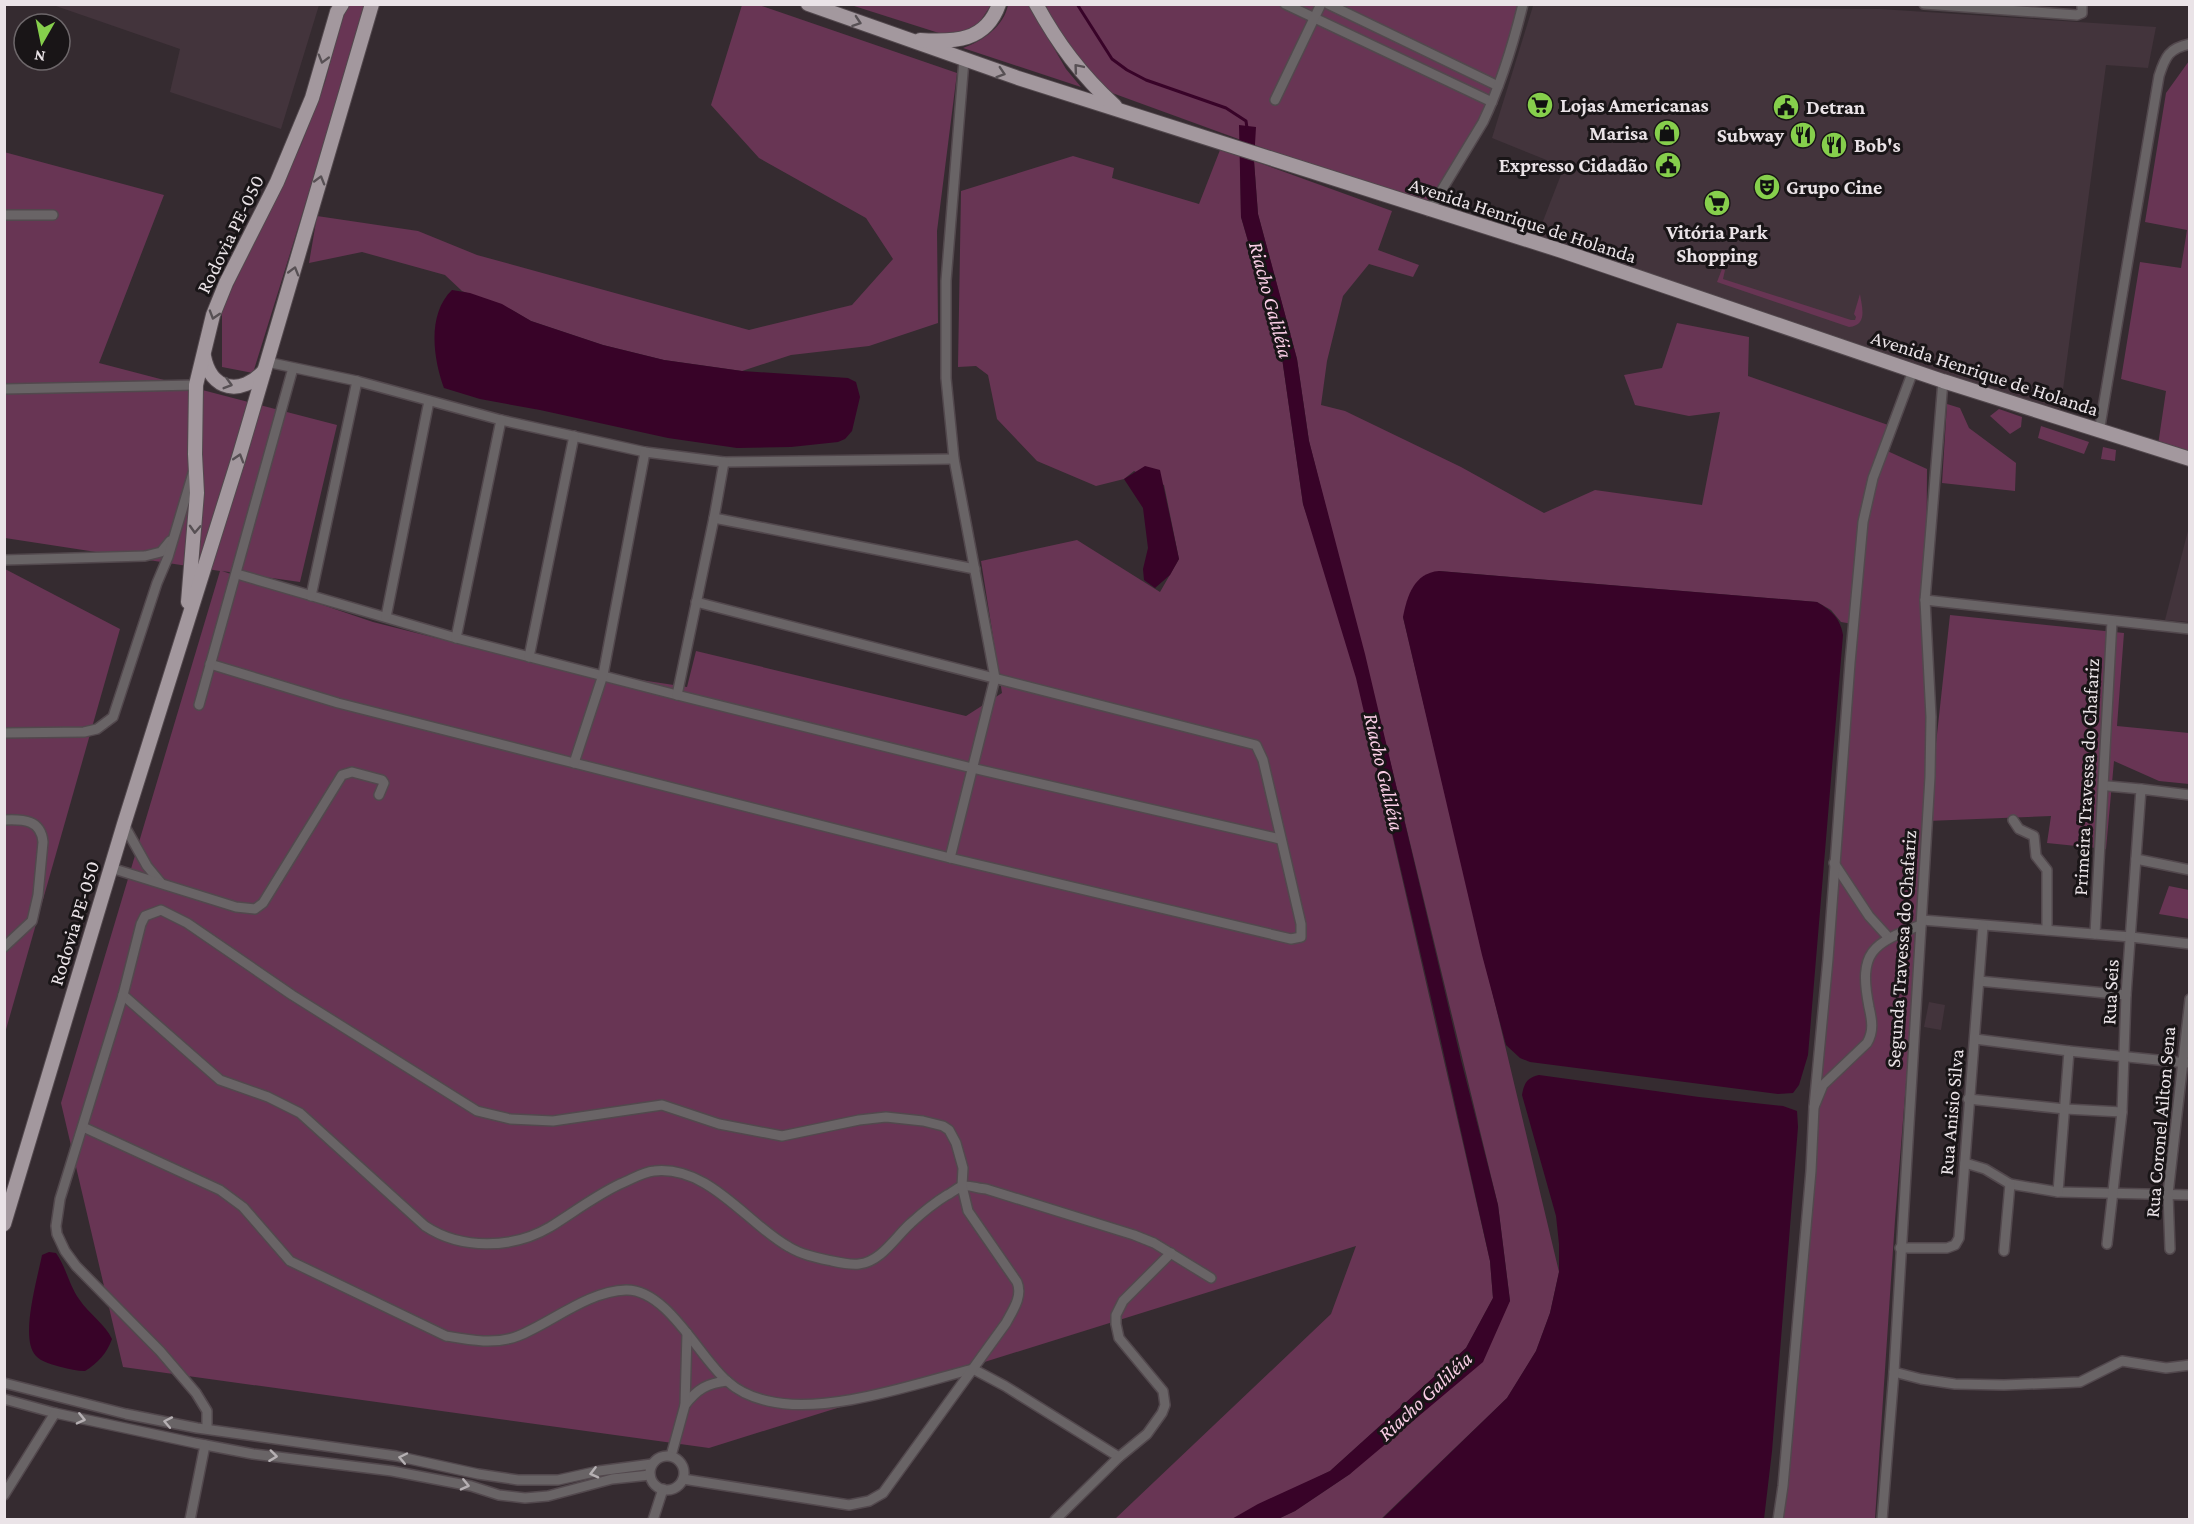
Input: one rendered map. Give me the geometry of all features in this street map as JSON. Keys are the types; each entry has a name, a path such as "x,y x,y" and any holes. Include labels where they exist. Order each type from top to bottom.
{"main road":[{"name":"Rodovia PE-050","path":"4,1224 265,366 372,4"},
{"name":"Avenida Henrique de Holanda","path":"808,4 964,60 1429,211 1562,251 1943,381 2190,459"},
{"path":"906,39 943,41 966,39 993,19 999,4"},
{"name":"Avenida Henrique de Holanda","path":"1036,4 1064,52 1093,86 1119,109"},
{"name":"Rodovia PE-050","path":"184,634 197,493 196,385 213,315 226,283 277,182 312,98 339,7"},
{"path":"204,354 206,368 215,380 227,386 241,387 254,382 265,366"}],"street":[{"path":"1285,4 1492,102"},
{"path":"1275,100 1321,4"},
{"path":"1328,4 1498,86"},
{"path":"1429,211 1483,122 1514,41 1523,4"},
{"path":"1924,4 2077,15 2082,14 2082,4"},
{"path":"1398,57 1404,41"},
{"path":"2099,432 2159,76 2168,55 2175,48 2190,44"},
{"path":"950,858 996,678 954,459 946,378 946,281 964,60"},
{"path":"4,215 53,215"},
{"path":"265,366 293,368 357,381 501,420 645,452 724,462 954,459"},
{"path":"199,705 293,368"},
{"path":"1778,1520 1805,1241 1814,1107 1863,522 1877,467 1913,371"},
{"path":"311,596 357,381"},
{"name":"Segunda Travessa do Chafariz","path":"1882,1520 1894,1372 1930,777 1931,717 1925,600 1943,381"},
{"path":"4,389 196,385"},
{"path":"386,617 429,401"},
{"path":"456,638 501,420"},
{"path":"529,657 574,436"},
{"path":"574,764 603,675 645,452"},
{"path":"677,694 724,462"},
{"path":"4,733 84,732 97,729 113,717 174,537 195,464"},
{"path":"714,518 975,569"},
{"path":"4,560 146,556 161,552 174,537"},
{"path":"237,574 529,657 972,768 1280,839"},
{"path":"1925,600 2190,630"},
{"path":"210,663 338,703 950,858 1297,940 1302,935 1263,760 1256,745 696,602"},
{"name":"Primeira Travessa do Chafariz","path":"2095,934 2112,621"},
{"path":"111,868 250,910 261,907 340,777 347,772 352,772 382,780 384,783 379,795"},
{"path":"2108,786 2190,795"},
{"name":"Rua Seis","path":"2107,1244 2122,1112 2126,995 2141,789"},
{"path":"4,819 32,821 38,826 43,842 38,895 32,921 4,946"},
{"path":"2013,820 2017,828 2030,833 2035,838 2036,856 2045,867 2048,878 2047,930"},
{"path":"124,824 147,866 161,883"},
{"path":"2136,859 2190,870"},
{"path":"1834,863 1869,916 1889,938"},
{"path":"195,1443 207,1412 196,1393 160,1351 76,1266 60,1242 56,1226 60,1199 123,995 141,924 145,916 161,910 187,922 292,995 477,1111 510,1119 553,1121 662,1105 719,1124 782,1136 859,1120 886,1117 923,1121 944,1126 949,1130 956,1143 963,1168 962,1186 966,1205 971,1216 1020,1288 1018,1301 1006,1323 883,1494 869,1502 849,1506 683,1479"},
{"path":"1814,1107 1823,1085 1870,1038 1872,1019 1865,986 1865,974 1871,953 1889,938 1922,923 2047,930 2190,944"},
{"name":"Rua Anisio Silva","path":"1900,1248 1947,1248 1957,1244 1983,926"},
{"path":"1979,981 2126,995"},
{"path":"123,995 220,1080 268,1097 300,1113 425,1226 454,1240 488,1243 530,1236 549,1227 610,1189 654,1171 693,1178 716,1190 789,1248 825,1260 862,1264 875,1258 932,1204 962,1186 986,1190 1121,1230 1154,1243 1211,1278"},
{"name":"Rua Coronel Ailton Sena","path":"2170,1249 2168,1194 2187,1063 2190,999"},
{"path":"1975,1038 2069,1051 2187,1063"},
{"path":"2058,1192 2069,1051"},
{"path":"1968,1099 2065,1109 2122,1112"},
{"path":"83,1127 220,1190 243,1207 290,1260 446,1336 480,1341 497,1341 517,1337 582,1303 606,1294 626,1290 645,1293 687,1333 727,1381 748,1395 767,1401 811,1404 879,1394 973,1369 1005,1386 1119,1457"},
{"path":"1965,1163 1985,1169 2010,1184 2058,1192 2190,1195"},
{"path":"2004,1251 2010,1184"},
{"path":"1055,1520 1119,1457 1147,1434 1157,1421 1165,1404 1163,1391 1119,1338 1116,1315 1123,1301 1171,1253"},
{"path":"670,1456 685,1405 687,1333"},
{"path":"1894,1372 1955,1384 2004,1385 2080,1382 2122,1361 2166,1368 2190,1365"},
{"path":"685,1405 705,1385 727,1381"},
{"path":"4,1383 126,1414 202,1428 396,1456 518,1480 558,1480 599,1471 652,1464 660,1457 670,1456 682,1465 683,1479 673,1489 663,1489 654,1484 650,1475 652,1464"},
{"path":"39,1409 44,1394"},
{"path":"4,1400 210,1446 253,1454 392,1471 471,1486 499,1495 548,1496 612,1479 650,1475"},
{"path":"4,1495 55,1413"},
{"path":"190,1520 193,1497 217,1429"},
{"path":"653,1520 663,1489"}],"shaded area":[{"path":"53,5 319,5 281,129 170,92 180,49"},
{"path":"345,5 367,5 253,373 222,367 222,309 301,145 325,82"},
{"path":"742,5 759,5 957,73 937,231 938,323 869,346 791,355 742,371 664,360 603,345 531,321 512,310 462,291 445,275 362,252 309,263 317,216 418,231 477,255 749,330 852,305 893,259 866,218 759,158 711,105"},
{"path":"851,5 991,5 979,23 958,35 942,34"},
{"path":"1008,5 1029,5 1066,69 1081,87 963,48 992,32 1002,20"},
{"path":"1036,5 1525,5 1491,109 1428,208 1093,86"},
{"path":"1533,6 1880,9 2156,27 2148,68 2106,65 2060,412 1884,357 1536,239 1564,167 1492,138"},
{"path":"2189,61 2189,453 2158,445 2166,391 2121,379 2140,262 2181,268 2187,230 2145,222 2166,93"},
{"path":"1220,150 1240,156 1241,217 1282,358 1303,504 1363,683 1391,830 1490,1261 1493,1298 1466,1348 1330,1471 1234,1520 1115,1519 1331,1314 1356,1246 709,1448 123,1367 61,1103 220,571 5,538 4,152 164,195 99,363 337,425 300,582 222,571 373,622 542,665 687,687 696,651 966,716 1002,693 981,561 1077,540 1160,592 1179,559 1164,485 1134,471 1124,479 1096,486 1037,461 997,419 988,375 976,366 958,367 961,191 1073,156 1114,168 1112,178 1199,204"},
{"path":"1254,161 1392,211 1378,250 1419,265 1413,277 1369,264 1343,296 1327,361 1321,405 1345,411 1461,467 1544,513 1595,490 1702,505 1720,412 1689,416 1635,405 1624,375 1662,368 1677,323 1749,337 1748,376 1891,426 1883,449 1927,469 1926,618 1929,808 1950,615 2124,633 2117,726 2189,733 2189,784 2159,781 2114,761 2106,849 2047,843 2051,816 1927,821 1895,1220 1875,1519 1782,1519 1853,624 1841,622 1831,610 1817,602 1439,571 1403,617 1559,1272 1550,1313 1536,1351 1507,1398 1381,1519 1278,1519 1295,1511 1350,1474 1510,1301 1498,1205 1388,752 1309,441 1297,359 1258,214"},
{"path":"1722,269 1725,270 1723,279 1851,320 1855,320 1854,314 1860,294 1861,319 1855,326 1849,327 1717,282"},
{"path":"1947,404 1960,408 1969,428 2016,463 2015,491 1942,483"},
{"path":"1999,409 2022,417 2021,427 2010,434 1990,416"},
{"path":"2041,426 2089,442 2084,454 2038,438"},
{"path":"2103,447 2116,450 2115,461 2101,459"},
{"path":"2189,527 2189,622 2165,620"},
{"path":"5,569 120,629 5,1033"},
{"path":"2169,886 2189,890 2189,919 2159,914"},
{"path":"1929,1002 1945,1005 1941,1030 1924,1027"}],"water":[{"path":"1239,125 1256,127 1254,161 1258,214 1297,359 1309,441 1365,654 1461,1060 1498,1205 1510,1301 1483,1362 1350,1474 1295,1511 1278,1519 1230,1520 1258,1504 1330,1471 1466,1348 1493,1298 1490,1261 1356,678 1303,504 1282,358 1241,217"},
{"path":"452,290 470,293 502,304 531,321 603,345 664,360 742,371 848,378 856,382 860,397 852,431 845,439 838,442 791,447 737,448 668,438 480,399 444,388 437,363 434,337 439,311"},
{"path":"1145,466 1160,470 1179,559 1170,575 1155,588 1144,580 1143,569 1148,548 1143,508 1124,479"},
{"path":"1439,571 1817,602 1837,619 1843,635 1808,1055 1799,1085 1793,1093 1778,1094 1530,1062 1520,1058 1506,1045 1482,955 1403,617 1413,587 1423,576"},
{"path":"1539,1075 1783,1106 1797,1111 1798,1127 1772,1451 1764,1519 1382,1519 1507,1398 1536,1351 1550,1313 1559,1272 1556,1216 1522,1095 1527,1082"},
{"path":"49,1252 56,1253 79,1299 112,1339 102,1357 85,1371 44,1362 31,1348 29,1322 31,1307 42,1255"}],"waterway":[{"name":"Riacho Galiléia","path":"1077,4 1112,59 1127,70 1146,80 1226,108 1246,121 1247,128"}],"place":[{"name":"Lojas Americanas","path":"1540,105"},
{"name":"Detran","path":"1786,107"},
{"name":"Marisa","path":"1667,133"},
{"name":"Subway","path":"1803,135"},
{"name":"Bob's","path":"1834,145"},
{"name":"Expresso Cidadão","path":"1668,165"},
{"name":"Grupo Cine","path":"1767,187"},
{"name":"Vitória Park Shopping","path":"1717,203"}]}
